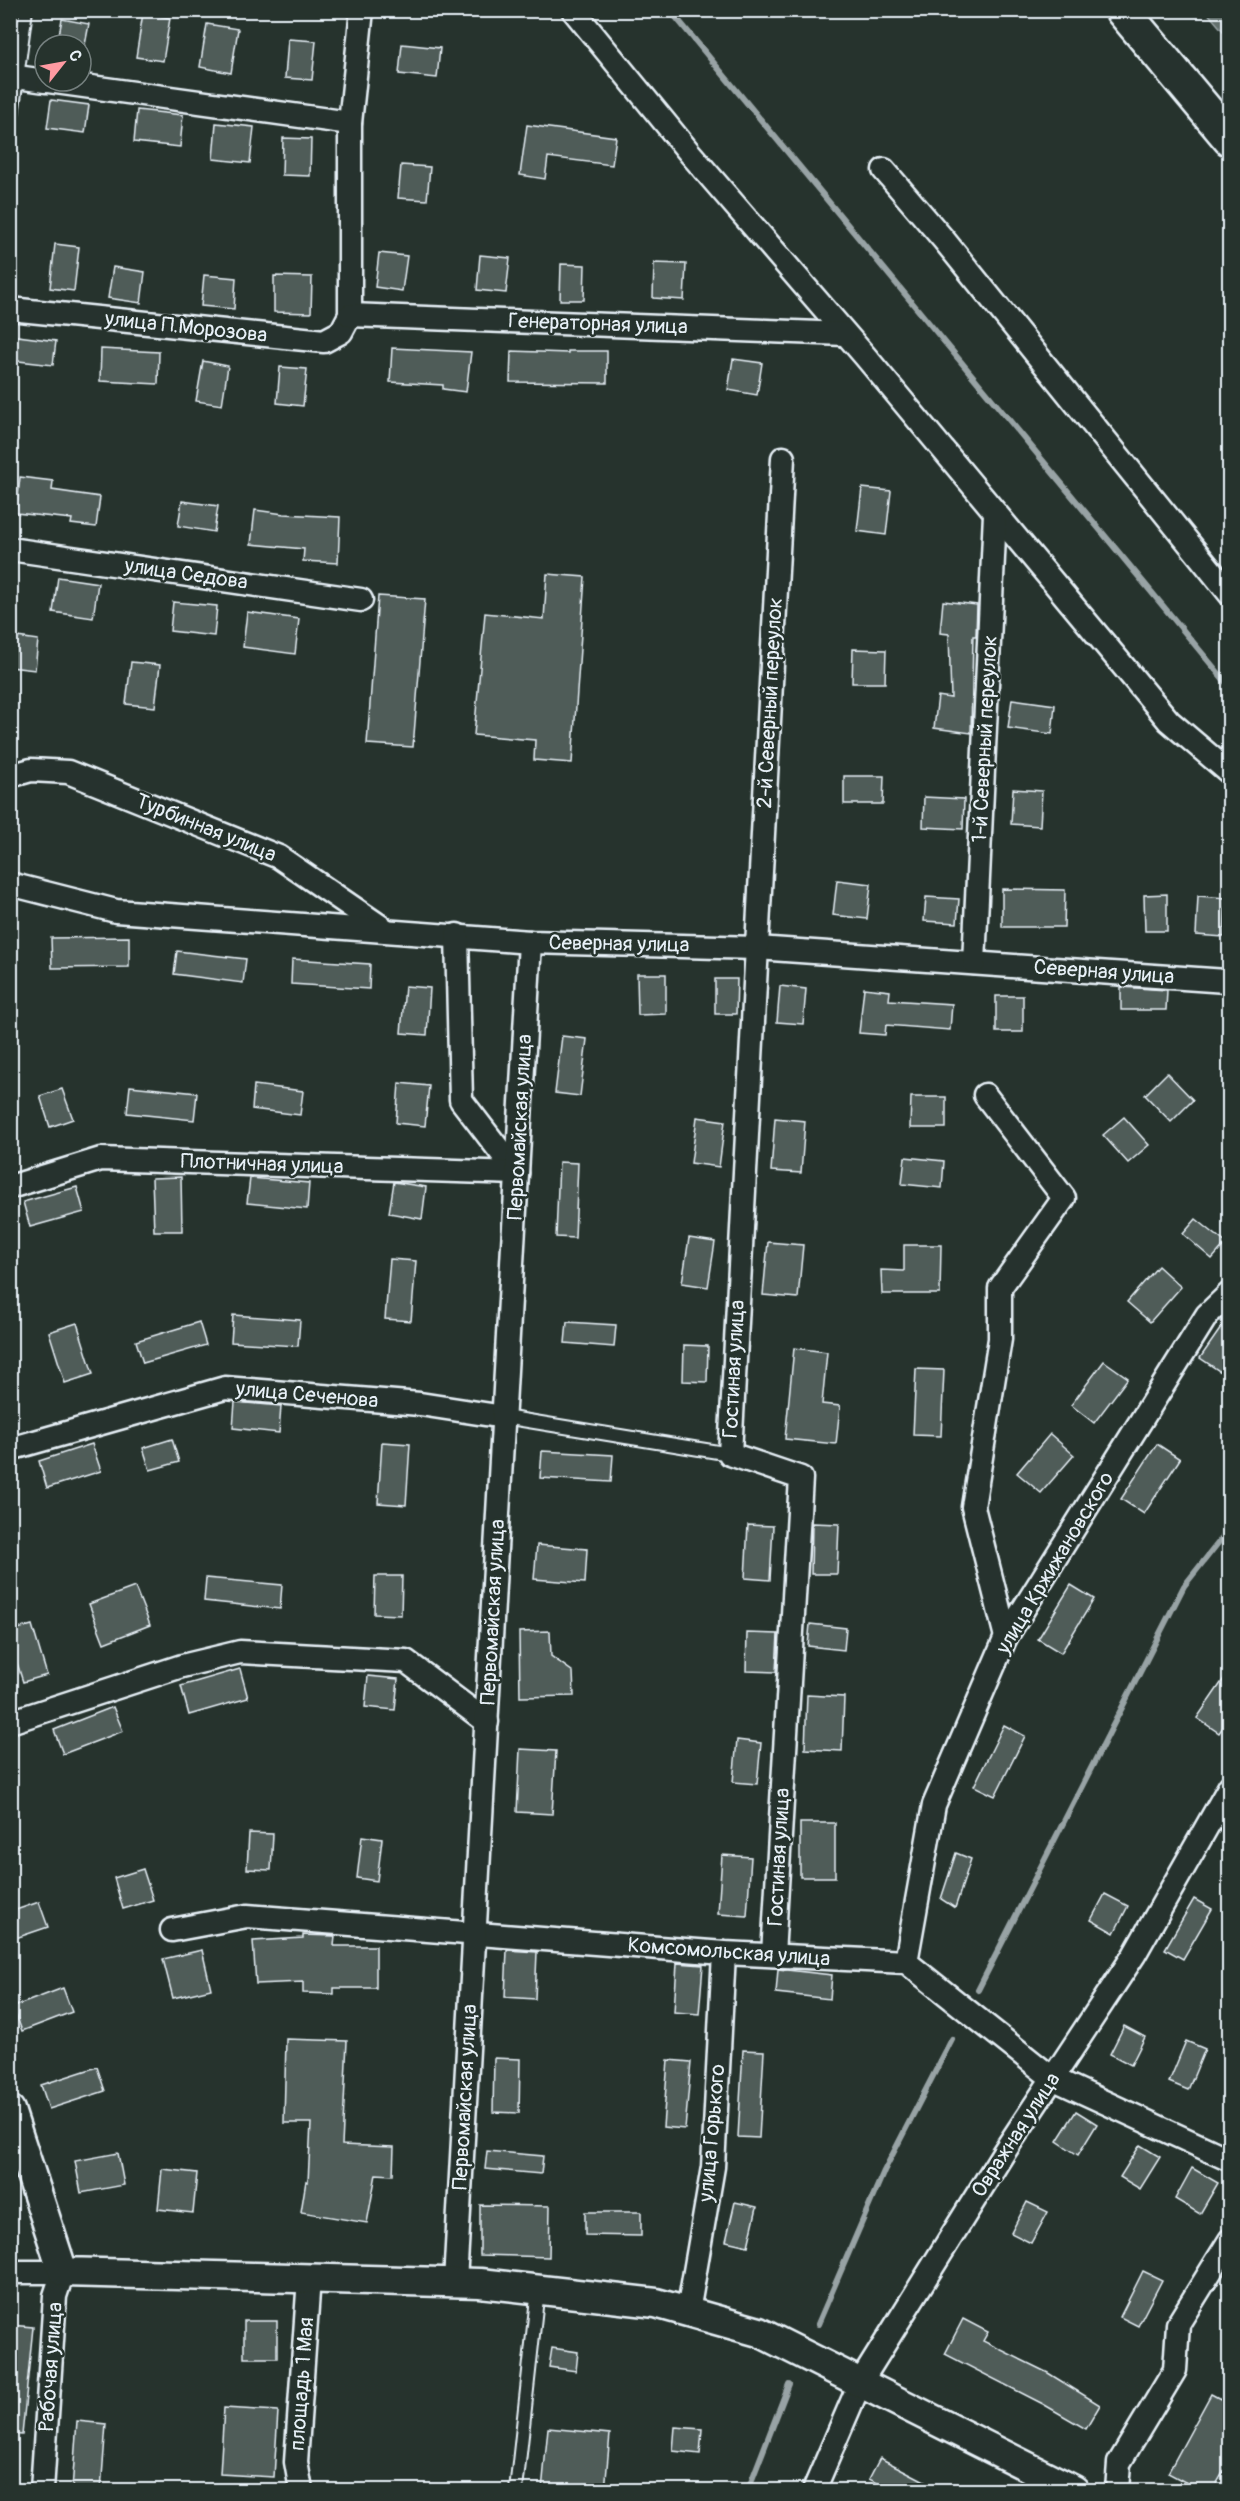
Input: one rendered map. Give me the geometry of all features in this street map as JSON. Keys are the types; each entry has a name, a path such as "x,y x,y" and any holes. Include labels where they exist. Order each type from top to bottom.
{"main road":[{"path":"1122,10 1230,139"}],"street":[{"path":"350,315 350,123 362,10"},
{"path":"573,10 689,152 845,334 1169,721 1230,773"},
{"path":"14,76 33,79"},
{"path":"93,87 350,123"},
{"path":"884,170 944,240 1230,594"},
{"name":"улица П.Морозова","path":"10,309 324,341 341,332 350,315"},
{"name":"Генераторная улица","path":"350,315 845,334"},
{"name":"2-й Северный переулок","path":"757,948 783,458"},
{"name":"1-й Северный переулок","path":"974,963 995,514"},
{"name":"улица Седова","path":"10,549 361,600"},
{"name":"Турбинная улица","path":"10,776 31,770 68,772 279,857 386,930"},
{"name":"Северная улица","path":"10,884 117,911 530,942 757,948 1226,981 1230,984"},
{"path":"457,935 461,1100 517,1173"},
{"name":"Первомайская улица","path":"455,2282 530,942"},
{"name":"Гостиная улица","path":"757,948 730,1454 801,1478 773,1955"},
{"path":"985,1095 1064,1198 1000,1288 1000,1339 973,1507 1006,1636"},
{"name":"Плотничная улица","path":"10,1187 101,1160 517,1173"},
{"name":"улица Кржижановского","path":"906,1962 934,1805 1006,1636 1208,1315 1230,1293"},
{"name":"улица Сеченова","path":"10,1449 225,1388 420,1404 504,1417"},
{"path":"10,1722 182,1666 240,1652 406,1662 486,1722"},
{"name":"Овражная улица","path":"814,2490 860,2383 1004,2152 1134,1955 1230,1786"},
{"name":"Комсомольская улица","path":"172,1930 247,1916 724,1953 906,1962"},
{"name":"улица Горького","path":"688,2312 713,2167 724,1953"},
{"path":"906,1962 1052,2078 1230,2160"},
{"name":"Рабочая улица","path":"10,2110 63,2272 55,2296 42,2490"},
{"path":"1117,2490 1119,2463 1175,2370 1178,2324 1230,2240"},
{"path":"10,2272 455,2282 656,2303 759,2332 1074,2490"},
{"name":"площадь 1 Мая","path":"301,2490 296,2462 309,2278"}],"lane":[{"path":"10,130 14,76 26,10"},
{"path":"504,1417 730,1454"},
{"path":"516,2490 538,2289"}],"shaded area":[{"path":"1206,11 1229,11 1229,38"}],"building":[{"path":"143,13 170,18 163,61 136,57"},
{"path":"62,19 89,24 87,33 59,33"},
{"path":"207,24 238,29 231,73 200,67"},
{"path":"288,39 316,41 312,80 285,78"},
{"path":"402,44 440,48 437,78 399,74"},
{"path":"51,100 89,105 85,133 47,128"},
{"path":"137,110 183,115 180,147 134,142"},
{"path":"216,123 254,127 250,163 213,159"},
{"path":"527,125 616,137 612,165 548,157 545,179 520,175"},
{"path":"283,138 311,139 310,176 282,175"},
{"path":"401,165 430,167 427,200 398,198"},
{"path":"55,244 79,247 74,291 50,288"},
{"path":"379,253 407,256 402,291 375,287"},
{"path":"480,255 510,258 506,293 477,290"},
{"path":"654,263 686,264 684,300 653,298"},
{"path":"561,264 585,265 584,300 560,300"},
{"path":"113,267 145,272 141,303 108,298"},
{"path":"204,275 236,278 234,309 201,306"},
{"path":"274,276 312,277 311,313 274,312"},
{"path":"10,335 56,341 53,365 10,360"},
{"path":"392,348 471,352 466,392 443,389 443,385 390,382"},
{"path":"101,349 159,352 158,384 100,381"},
{"path":"511,351 568,353 568,351 607,351 607,383 510,382"},
{"path":"733,359 762,363 757,395 728,390"},
{"path":"203,361 228,366 222,405 196,401"},
{"path":"280,367 307,369 303,406 277,403"},
{"path":"20,477 53,481 52,490 100,497 96,527 71,524 72,519 16,513"},
{"path":"862,488 891,491 886,535 857,531"},
{"path":"182,501 218,506 214,532 178,526"},
{"path":"255,510 340,517 338,563 303,561 304,549 251,544"},
{"path":"547,574 585,577 572,763 534,760 535,740 474,735 485,613 544,619"},
{"path":"58,577 98,583 93,618 53,612"},
{"path":"378,596 425,599 413,747 367,744"},
{"path":"943,601 977,605 976,636 973,636 971,733 934,728 938,696 951,698 949,634 940,633"},
{"path":"173,602 217,606 214,636 170,631"},
{"path":"247,612 299,619 295,654 243,647"},
{"path":"10,636 38,640 35,670 10,667"},
{"path":"853,649 886,650 885,683 852,683"},
{"path":"131,662 160,665 155,707 126,704"},
{"path":"1012,699 1055,705 1052,734 1008,728"},
{"path":"844,776 884,776 883,804 844,804"},
{"path":"1013,789 1042,791 1040,826 1011,824"},
{"path":"924,797 964,799 963,829 923,827"},
{"path":"837,880 871,884 867,919 833,915"},
{"path":"1002,889 1065,890 1064,927 1002,927"},
{"path":"1167,894 1167,931 1145,931 1144,895"},
{"path":"1198,896 1226,898 1224,937 1196,935"},
{"path":"926,897 959,899 957,923 924,921"},
{"path":"129,937 129,967 52,968 51,938"},
{"path":"177,951 246,959 243,983 174,974"},
{"path":"292,959 370,964 369,989 291,984"},
{"path":"637,974 666,974 666,1014 638,1015"},
{"path":"715,979 737,979 736,1014 715,1014"},
{"path":"405,986 430,988 427,1035 401,1033"},
{"path":"780,986 806,989 803,1024 777,1022"},
{"path":"1121,987 1167,990 1166,1010 1121,1010"},
{"path":"864,988 890,991 889,1000 952,1004 950,1030 886,1025 885,1035 859,1033"},
{"path":"996,996 1023,996 1023,1032 996,1032"},
{"path":"562,1036 587,1039 580,1096 555,1093"},
{"path":"1167,1073 1193,1100 1171,1122 1145,1095"},
{"path":"399,1083 429,1086 425,1126 396,1123"},
{"path":"254,1085 303,1091 300,1115 252,1109"},
{"path":"130,1086 197,1093 194,1120 127,1113"},
{"path":"62,1089 73,1119 50,1127 40,1096"},
{"path":"911,1097 946,1097 946,1128 910,1128"},
{"path":"697,1117 725,1121 719,1167 691,1163"},
{"path":"1124,1117 1149,1145 1128,1163 1103,1135"},
{"path":"775,1118 805,1121 801,1173 771,1171"},
{"path":"905,1157 944,1161 942,1188 902,1184"},
{"path":"559,1162 578,1163 575,1238 556,1237"},
{"path":"181,1177 182,1231 154,1231 152,1178"},
{"path":"250,1178 309,1183 307,1209 247,1203"},
{"path":"394,1182 426,1187 422,1219 389,1213"},
{"path":"77,1187 84,1212 30,1227 23,1202"},
{"path":"1196,1219 1226,1243 1212,1259 1183,1234"},
{"path":"689,1238 715,1242 708,1287 682,1283"},
{"path":"768,1242 803,1245 798,1298 763,1295"},
{"path":"904,1245 941,1245 940,1294 882,1294 881,1270 904,1271"},
{"path":"390,1259 416,1261 411,1321 385,1319"},
{"path":"1158,1266 1181,1287 1150,1322 1127,1302"},
{"path":"233,1315 300,1320 298,1346 231,1342"},
{"path":"1230,1315 1230,1378 1200,1358"},
{"path":"199,1322 206,1345 143,1363 136,1341"},
{"path":"567,1322 616,1325 614,1347 565,1343"},
{"path":"77,1323 93,1374 65,1383 49,1332"},
{"path":"684,1345 708,1346 707,1382 683,1381"},
{"path":"794,1348 827,1352 822,1404 840,1406 836,1444 785,1439"},
{"path":"1104,1361 1128,1378 1094,1423 1071,1405"},
{"path":"916,1369 944,1370 941,1436 913,1435"},
{"path":"235,1402 281,1406 279,1433 233,1428"},
{"path":"1050,1434 1074,1455 1041,1493 1017,1473"},
{"path":"172,1439 179,1462 150,1470 143,1448"},
{"path":"382,1442 410,1444 406,1505 378,1503"},
{"path":"92,1444 101,1471 47,1488 39,1461"},
{"path":"1157,1444 1180,1459 1144,1514 1121,1499"},
{"path":"542,1451 613,1455 611,1482 540,1478"},
{"path":"812,1523 839,1524 837,1574 811,1574"},
{"path":"748,1525 773,1526 770,1580 745,1578"},
{"path":"537,1545 587,1549 585,1583 534,1579"},
{"path":"375,1576 402,1576 401,1615 374,1614"},
{"path":"206,1578 282,1585 280,1609 204,1601"},
{"path":"1071,1585 1094,1599 1061,1653 1038,1639"},
{"path":"135,1587 150,1625 104,1643 89,1604"},
{"path":"810,1624 846,1628 844,1650 808,1646"},
{"path":"32,1625 47,1675 23,1682 10,1641 10,1631"},
{"path":"550,1631 551,1656 573,1672 574,1696 520,1697 519,1632"},
{"path":"747,1633 778,1634 776,1672 746,1671"},
{"path":"240,1669 248,1698 189,1715 181,1686"},
{"path":"1230,1670 1230,1717 1219,1733 1197,1718"},
{"path":"368,1676 398,1679 395,1710 365,1707"},
{"path":"807,1695 844,1697 842,1751 805,1749"},
{"path":"113,1707 123,1731 63,1754 54,1730"},
{"path":"1004,1725 1025,1736 995,1796 974,1786"},
{"path":"737,1740 761,1743 757,1784 733,1782"},
{"path":"520,1749 556,1751 552,1814 517,1812"},
{"path":"800,1823 835,1823 835,1877 800,1877"},
{"path":"249,1833 273,1834 271,1870 247,1869"},
{"path":"362,1836 382,1839 377,1881 357,1878"},
{"path":"956,1853 971,1859 955,1908 941,1899"},
{"path":"722,1855 751,1857 747,1916 718,1914"},
{"path":"143,1869 153,1900 123,1909 114,1878"},
{"path":"1105,1894 1128,1906 1114,1933 1091,1920"},
{"path":"1194,1899 1212,1909 1183,1959 1165,1949"},
{"path":"39,1902 48,1927 10,1940 10,1912"},
{"path":"303,1935 335,1936 334,1946 376,1946 376,1988 334,1988 334,1994 303,1993 303,1982 256,1984 253,1941 303,1938"},
{"path":"202,1950 211,1989 173,1998 163,1959"},
{"path":"507,1950 537,1952 535,1999 505,1997"},
{"path":"677,1963 703,1965 699,2014 674,2012"},
{"path":"778,1969 832,1975 830,1999 776,1993"},
{"path":"63,1988 72,2012 22,2031 13,2007"},
{"path":"1124,2026 1145,2037 1131,2065 1110,2054"},
{"path":"286,2039 347,2041 342,2145 394,2147 393,2175 376,2174 367,2223 301,2212 306,2181 308,2182 311,2123 284,2123"},
{"path":"1186,2041 1205,2049 1188,2090 1169,2082"},
{"path":"743,2050 764,2051 759,2138 738,2137"},
{"path":"494,2058 520,2059 519,2113 493,2112"},
{"path":"668,2060 691,2062 685,2129 663,2127"},
{"path":"97,2067 105,2091 49,2109 41,2085"},
{"path":"1076,2111 1097,2124 1078,2155 1057,2141"},
{"path":"1140,2145 1160,2157 1140,2189 1120,2177"},
{"path":"487,2151 543,2156 541,2174 485,2169"},
{"path":"118,2153 124,2185 81,2193 75,2161"},
{"path":"1192,2168 1218,2183 1200,2214 1175,2199"},
{"path":"162,2169 197,2173 193,2213 158,2209"},
{"path":"735,2202 757,2207 748,2246 726,2241"},
{"path":"1027,2202 1048,2212 1031,2243 1011,2233"},
{"path":"480,2205 550,2206 549,2257 480,2255"},
{"path":"585,2212 641,2212 641,2236 585,2235"},
{"path":"1143,2271 1162,2280 1138,2326 1120,2317"},
{"path":"963,2319 988,2332 983,2341 1048,2373 1100,2405 1086,2429 1043,2404 945,2354"},
{"path":"244,2321 277,2321 277,2358 244,2358"},
{"path":"10,2325 33,2327 22,2435 10,2434"},
{"path":"552,2348 578,2352 576,2371 549,2367"},
{"path":"1211,2394 1230,2404 1230,2460 1213,2490 1200,2490 1168,2473"},
{"path":"224,2408 278,2411 274,2477 220,2474"},
{"path":"77,2421 106,2424 101,2490 72,2490"},
{"path":"675,2427 702,2429 700,2454 673,2451"},
{"path":"548,2428 610,2434 605,2490 542,2490"},
{"path":"880,2458 942,2490 892,2490 869,2479"}],"waterway":[{"path":"670,10 1230,687"},
{"path":"978,1990 1184,1586 1230,1528"},
{"path":"818,2324 884,2171 952,2039"},
{"path":"748,2490 789,2384"}]}
